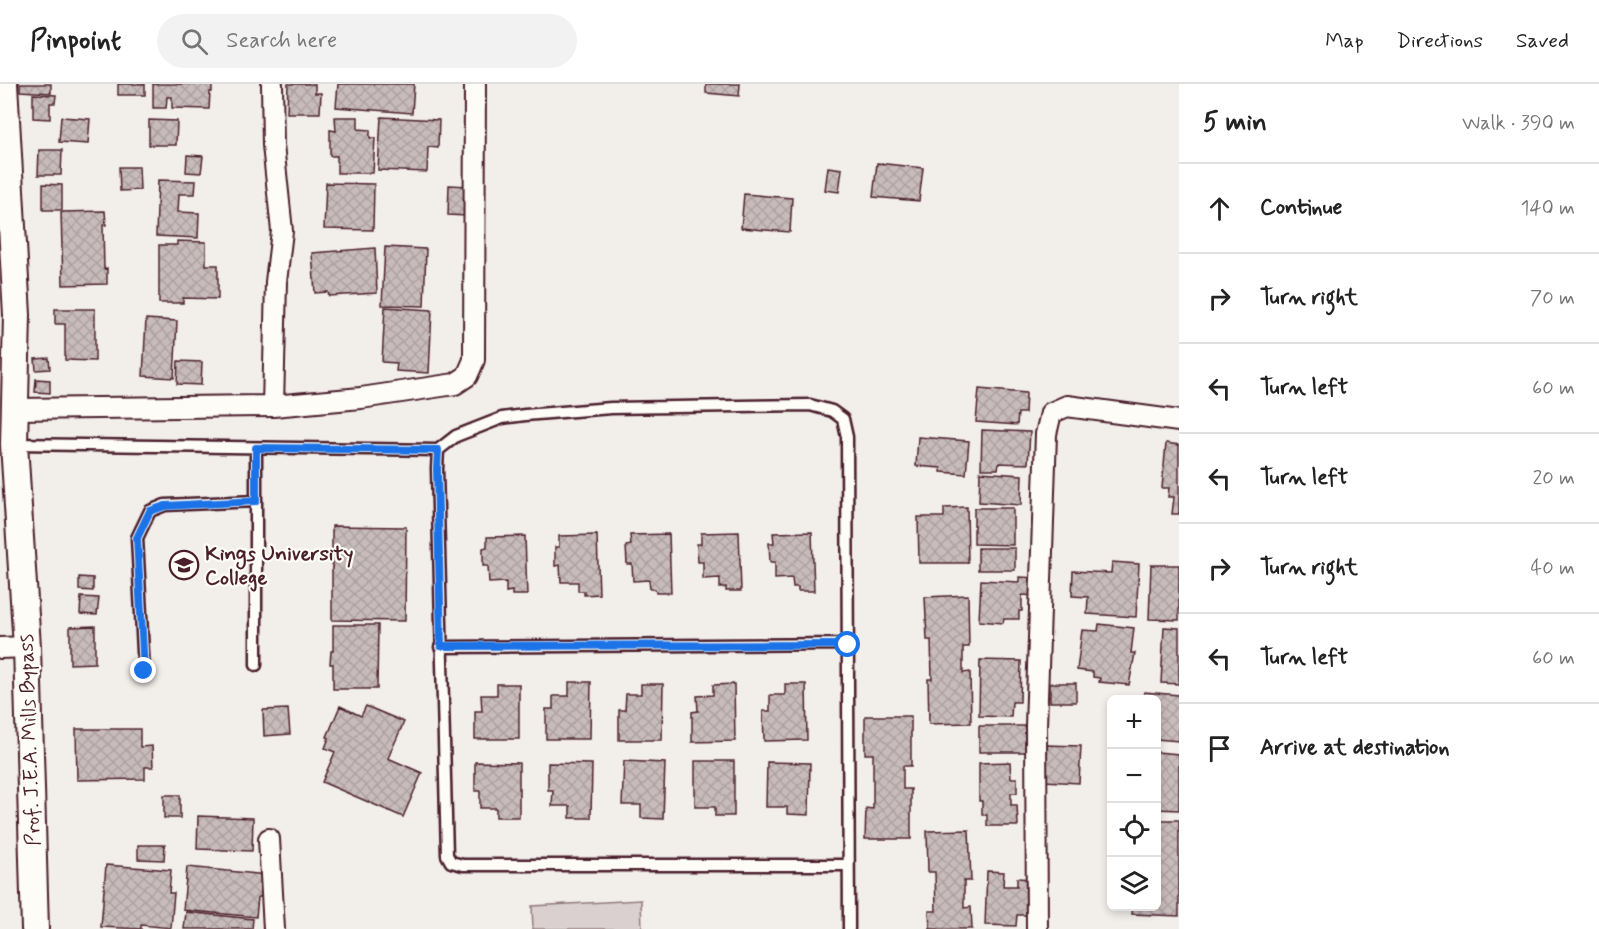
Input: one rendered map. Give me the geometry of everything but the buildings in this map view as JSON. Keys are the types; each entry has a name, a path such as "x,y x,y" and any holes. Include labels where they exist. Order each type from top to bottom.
{"street":[{"name":"Prof. J.E.A. Mills Bypass","path":"4,84 8,316 16,409 14,444 27,647 35,929"},
{"path":"272,84 273,144 282,231 276,282 273,406"},
{"path":"16,409 273,406 361,398 455,384 467,376 474,360 475,84"},
{"path":"1037,929 1036,726 1046,435 1051,413 1067,406 1179,421"},
{"path":"0,648 27,647"},
{"path":"269,839 274,929"}],"lane":[{"path":"14,444 438,450 456,436 502,418 525,415 611,408 810,405 832,411 843,419 847,437 849,929"},
{"path":"256,448 256,665"},
{"path":"438,450 447,855 452,862 463,865 848,865"},
{"path":"144,671 137,538 150,511 165,506 256,501"},
{"path":"441,646 848,645"}],"shaded area":[{"path":"641,900 642,929 533,929 532,906"}],"place":[{"name":"Kings University College","path":"184,565"}],"route":[{"path":"144,671 137,538 150,511 165,506 256,501 256,448 438,450 441,646 848,645"}]}
